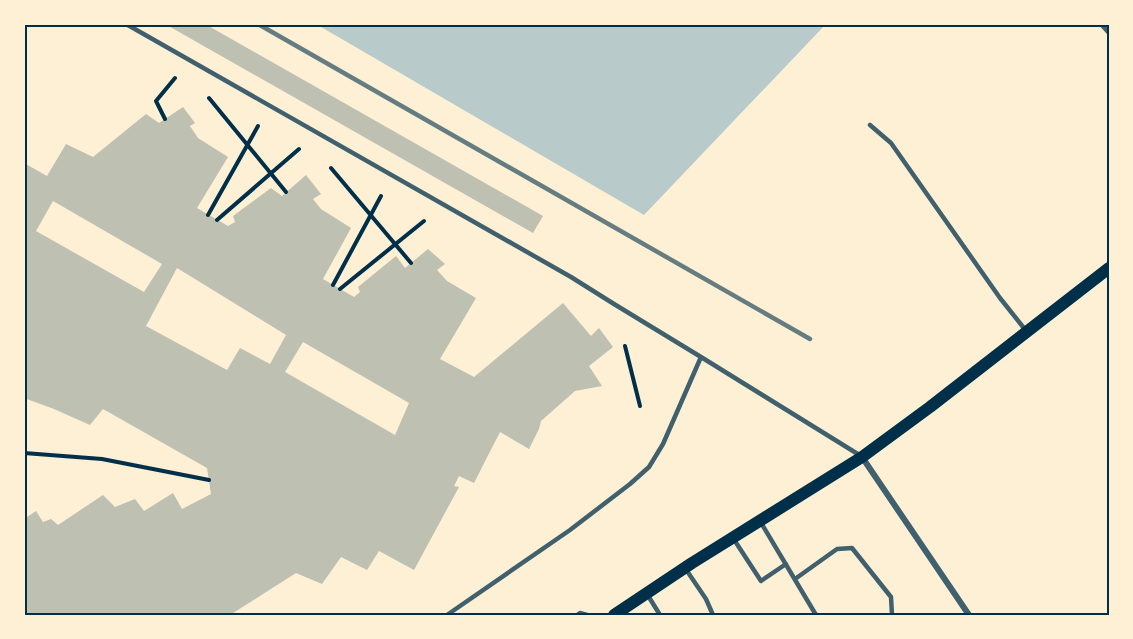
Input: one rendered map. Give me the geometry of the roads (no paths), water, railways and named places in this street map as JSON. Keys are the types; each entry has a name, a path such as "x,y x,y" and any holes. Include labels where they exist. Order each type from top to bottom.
{"main road":[{"path":"614,615 862,457 930,408 1109,268"}],"street":[{"path":"862,457 969,615"}],"lane":[{"path":"126,24 571,277 862,457"},
{"path":"1101,24 1109,33"},
{"path":"870,125 891,143 1000,298 1027,332"},
{"path":"447,615 570,530 650,467 663,444 701,357"},
{"path":"760,521 816,615"},
{"path":"733,538 761,580 786,564"},
{"path":"795,579 837,549 852,548 891,597 892,615"},
{"path":"685,568 705,598 712,615"},
{"path":"647,593 660,615"},
{"path":"577,615 580,613 587,615"}],"railway":[{"path":"258,24 810,339"}]}
